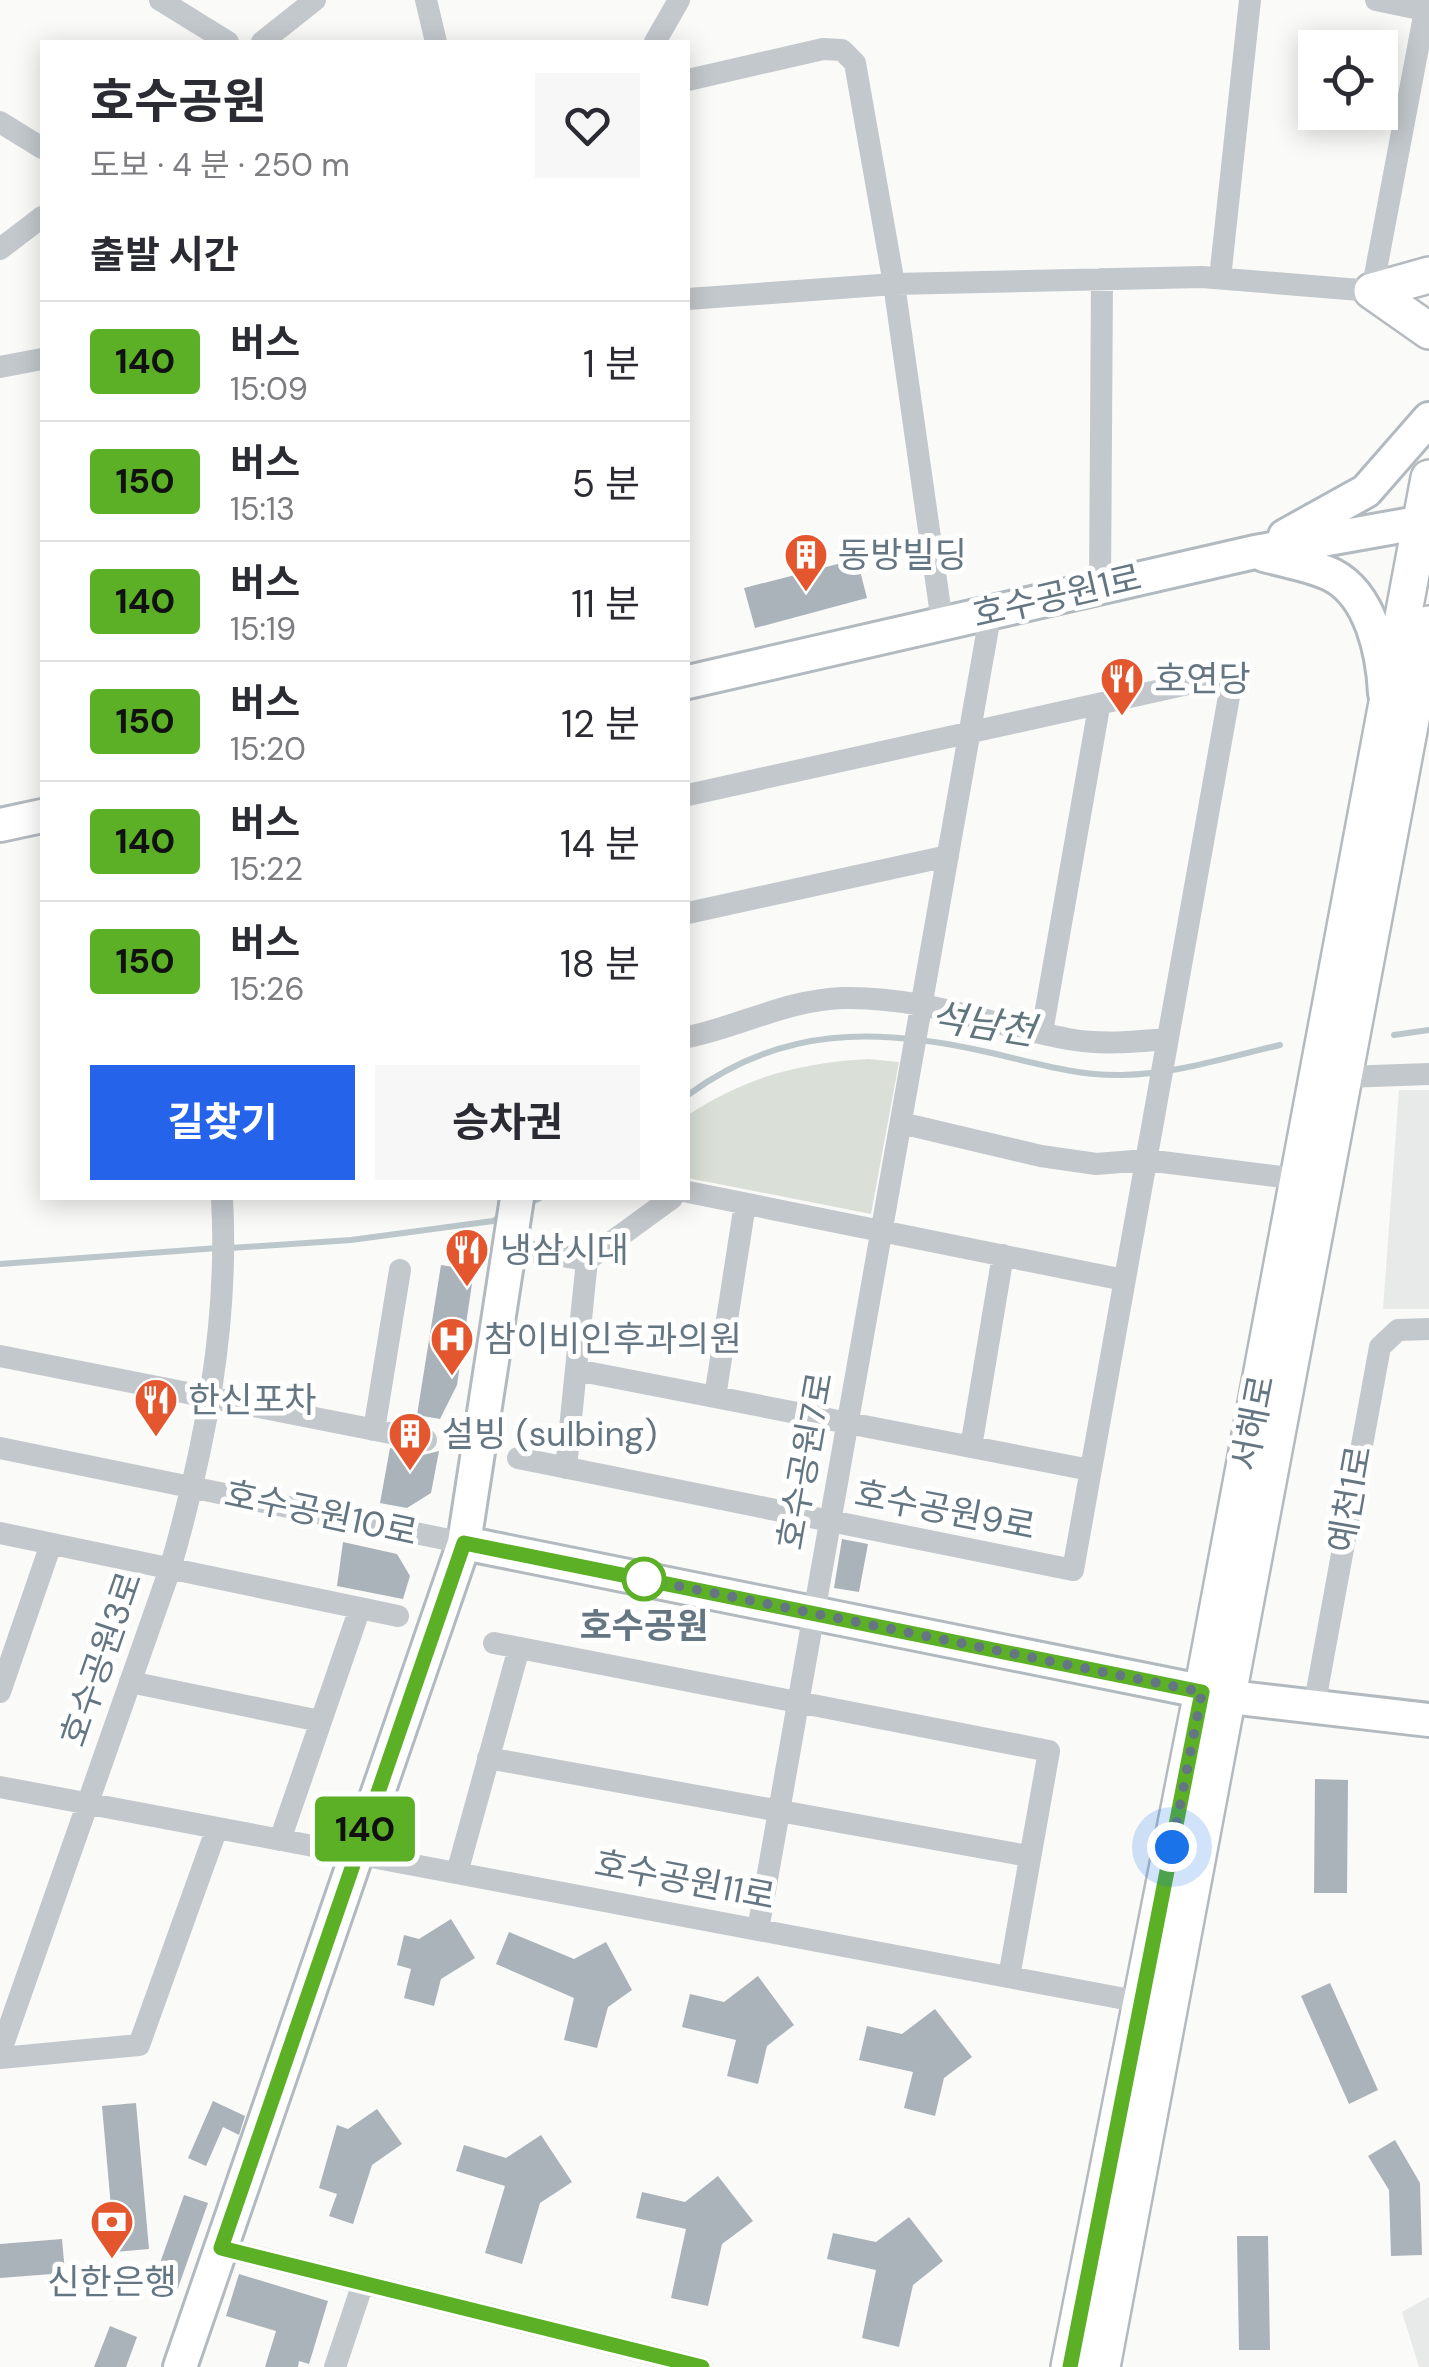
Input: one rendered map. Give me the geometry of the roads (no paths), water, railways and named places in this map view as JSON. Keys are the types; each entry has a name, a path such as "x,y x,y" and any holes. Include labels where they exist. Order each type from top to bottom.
{"main road":[{"path":"1372,291 1429,275"},
{"path":"1372,291 1429,331"},
{"name":"서해로","path":"1102,2367 1298,1179 1425,522 1429,478"},
{"name":"서해로","path":"1070,2367 1141,2002 1216,1694 1345,1077 1429,624"}],"street":[{"path":"160,0 225,40"},
{"path":"265,40 315,0"},
{"path":"426,0 436,40"},
{"path":"656,40 679,0"},
{"path":"1220,278 1250,0"},
{"path":"690,300 894,284 1102,279 1220,278 1372,291 1427,7 1376,0"},
{"path":"690,80 823,49 850,55 858,72 894,284 942,622"},
{"path":"0,122 40,147"},
{"path":"0,249 40,219"},
{"path":"1100,587 1102,279"},
{"path":"0,367 40,359"},
{"path":"1254,552 1366,491 1429,419"},
{"name":"호수공원1로","path":"690,682 1254,552 1425,522"},
{"path":"1254,552 1328,574 1354,593 1378,648 1386,709"},
{"path":"920,1012 991,611"},
{"path":"690,795 1099,707 1233,674 1167,1039 1112,1044 846,998 796,1002 690,1036"},
{"path":"1042,1032 1099,707"},
{"path":"0,825 40,816"},
{"path":"690,913 948,856"},
{"name":"호수공원7로","path":"758,1930 920,1012"},
{"name":"호수공원9로","path":"518,1458 1073,1570 1167,1039"},
{"path":"1345,1077 1429,1074"},
{"path":"900,1123 1041,1156 1096,1164 1146,1160 1298,1179"},
{"path":"690,1192 882,1228 1124,1280"},
{"path":"180,2367 464,1543 517,1200"},
{"path":"509,1248 587,1260 669,1200"},
{"path":"715,1397 745,1204"},
{"name":"호수공원3로","path":"0,2056 170,1569 194,1487 212,1398 223,1277 223,1206"},
{"name":"호수공원9로","path":"972,1446 1004,1255"},
{"path":"566,1468 587,1260"},
{"path":"374,1430 400,1270"},
{"name":"예천1로","path":"1314,1706 1380,1347 1398,1330 1429,1329"},
{"path":"0,1356 426,1440"},
{"name":"호수공원9로","path":"576,1370 1090,1470"},
{"name":"호수공원10로","path":"0,1448 1216,1694"},
{"path":"0,1533 398,1616"},
{"path":"0,1692 52,1544"},
{"path":"280,1840 360,1608"},
{"path":"494,1643 1049,1751 1009,1977"},
{"path":"456,1873 519,1648"},
{"path":"130,1682 320,1721"},
{"path":"1216,1694 1429,1720"},
{"path":"488,1758 1028,1856"},
{"name":"호수공원11로","path":"0,1787 1141,2002"},
{"path":"0,2056 140,2045 216,1828"},
{"path":"221,2248 702,2367"},
{"path":"335,2367 362,2283"}],"waterway":[{"name":"석남천","path":"1394,1035 1429,1030"},
{"name":"석남천","path":"690,1094 758,1056 794,1044 831,1038 907,1038 1105,1075 1182,1068 1280,1045"},
{"name":"석남천","path":"525,1205 536,1200"},
{"name":"석남천","path":"231,1248 351,1240 493,1221 505,1214"},
{"name":"석남천","path":"0,1264 218,1248"}],"place":[{"name":"동방빌딩","path":"806,593"},
{"name":"호연당","path":"1122,717"},
{"name":"냉삼시대","path":"467,1288"},
{"name":"참이비인후과의원","path":"452,1377"},
{"name":"한신포차","path":"156,1438"},
{"name":"설빙 (sulbing)","path":"410,1472"},
{"name":"호수공원","path":"644,1579"},
{"name":"신한은행","path":"112,2260"}]}
